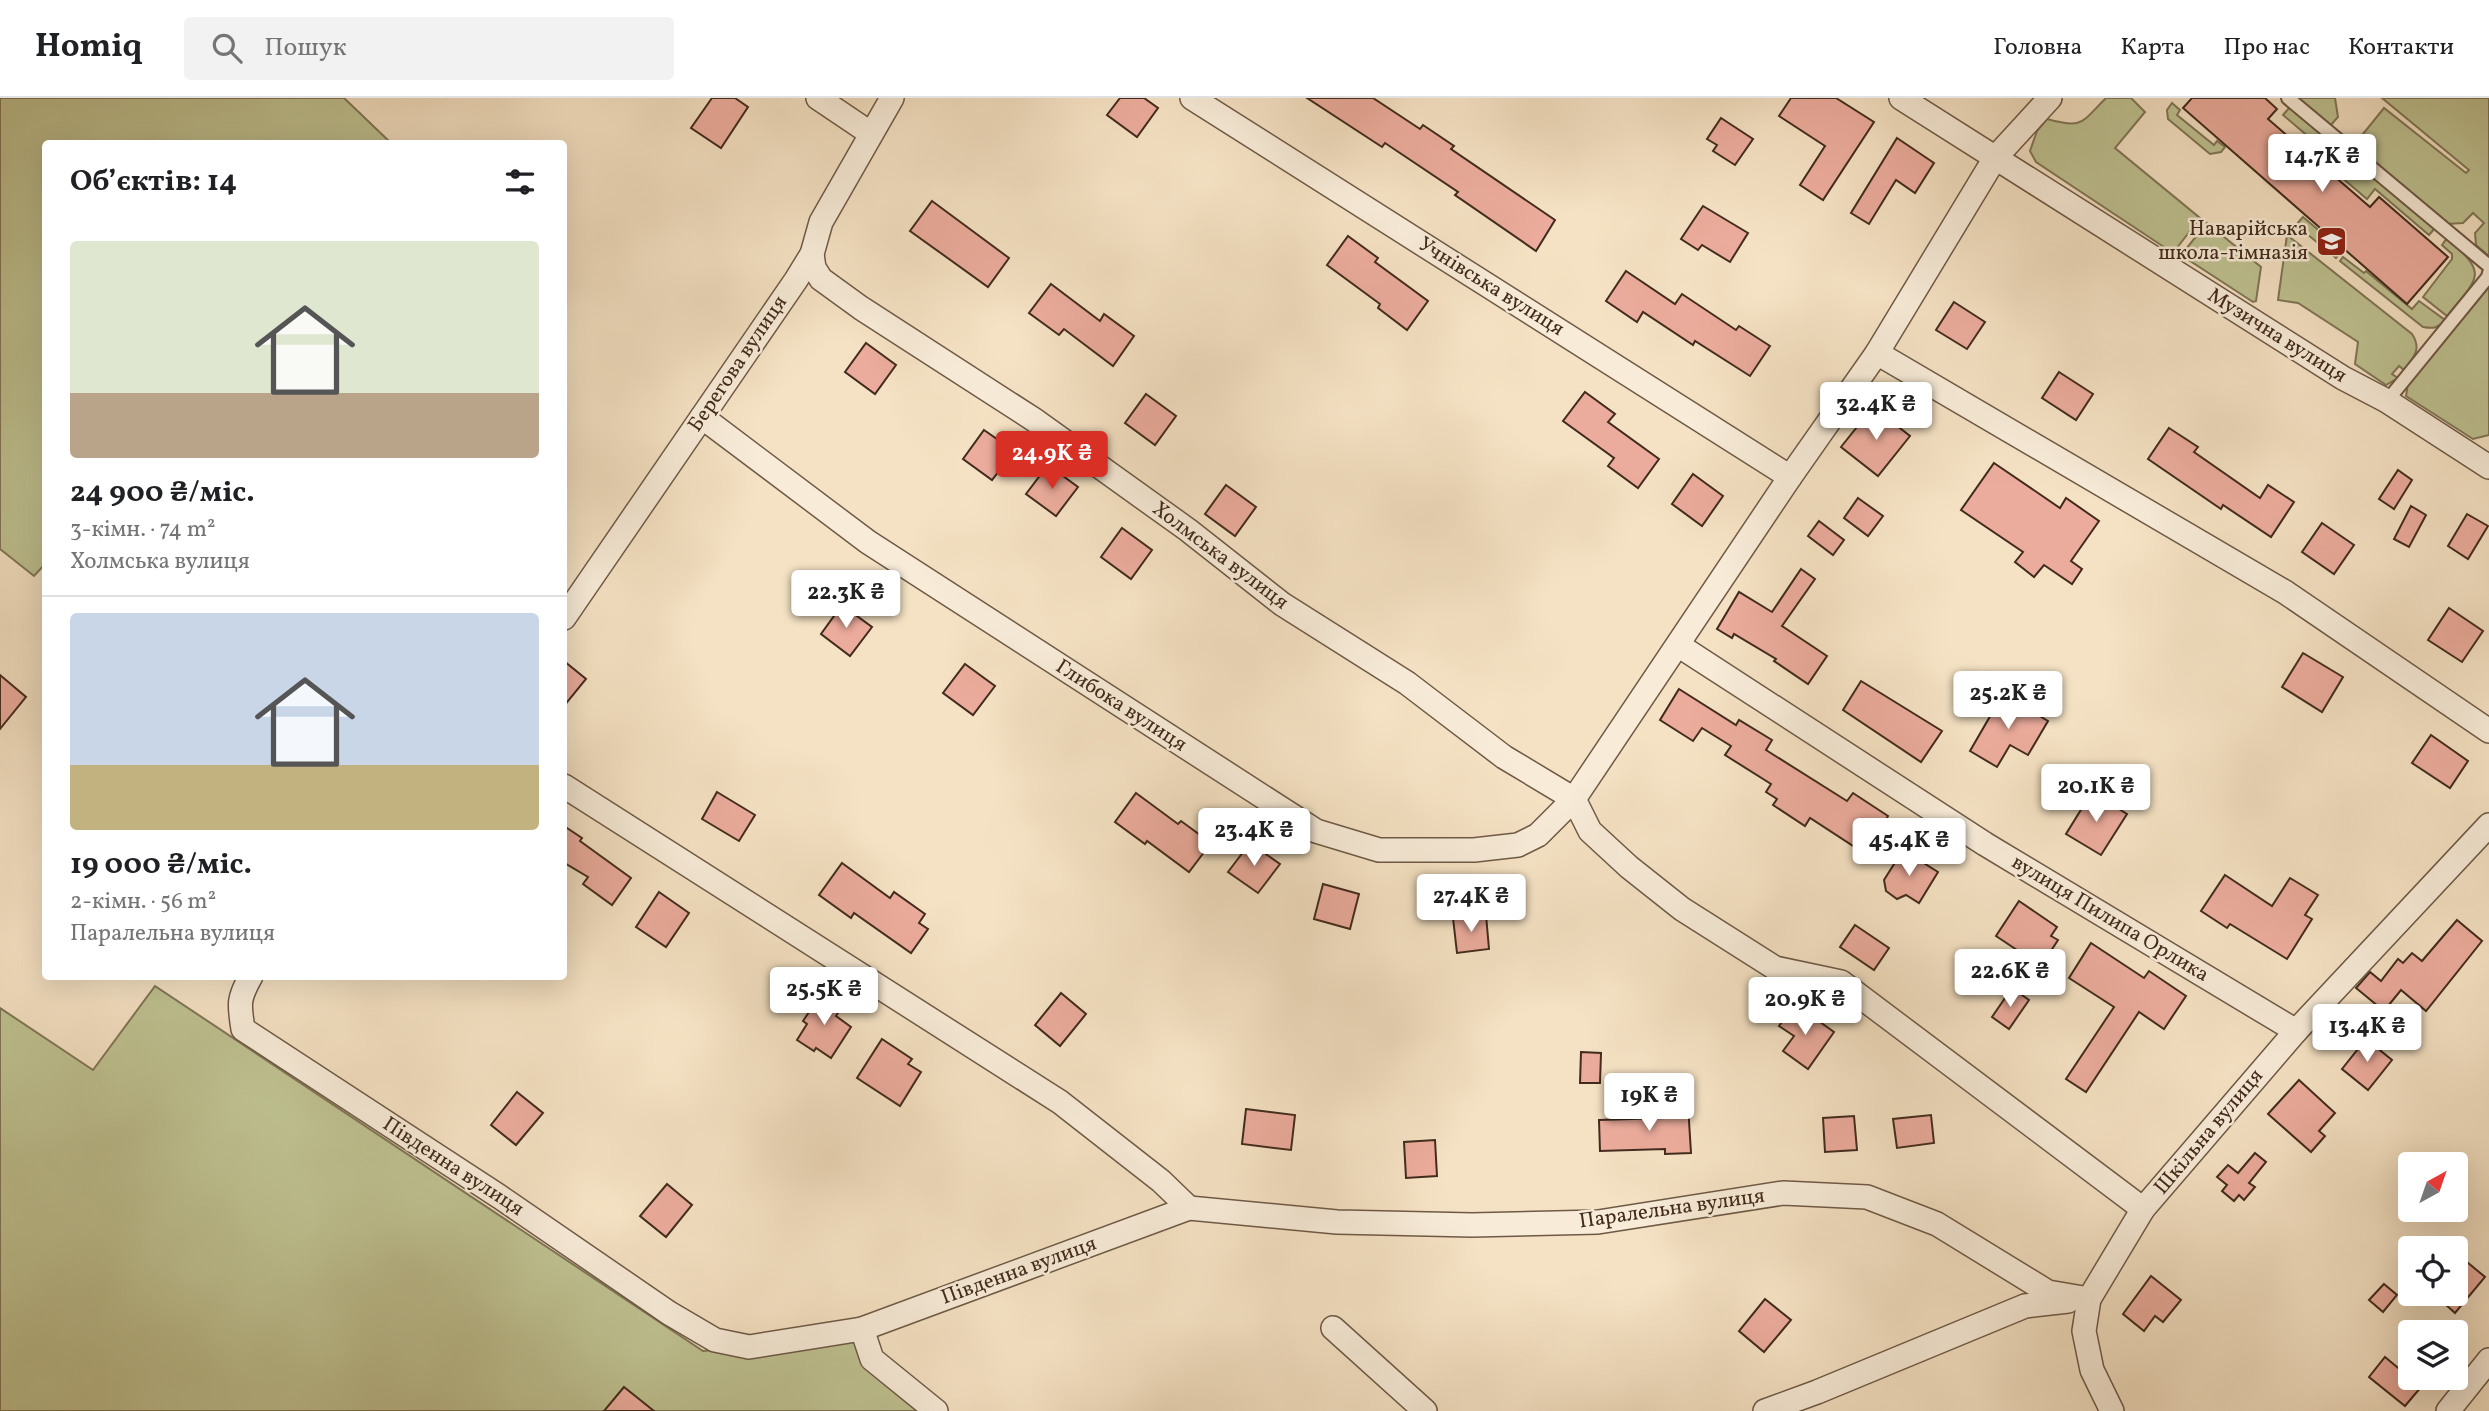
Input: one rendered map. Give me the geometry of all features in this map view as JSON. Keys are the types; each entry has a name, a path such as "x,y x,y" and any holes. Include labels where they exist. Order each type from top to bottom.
{"street":[{"path":"818,98 870,133"},
{"name":"Берегова вулиця","path":"567,614 812,254 821,222 892,98"},
{"name":"Учнівська вулиця","path":"1192,98 1790,477"},
{"name":"Музична вулиця","path":"1901,98 2343,379 2387,401 2489,467"},
{"name":"Глибока вулиця","path":"702,417 868,542 1316,831 1379,850 1474,850 1518,845 1538,835 1574,799 1790,477 1877,353 1995,158 2050,98"},
{"name":"Холмська вулиця","path":"812,254 814,268 821,279 1036,421 1188,530 1282,604 1407,683 1504,757 1574,799"},
{"path":"1877,353 2285,592 2489,731"},
{"name":"вулиця Пилипа Орлика","path":"1678,645 1985,844 2296,1031"},
{"path":"567,788 1060,1102 1161,1181 1189,1208"},
{"path":"1574,799 1590,831 1629,867 1682,909 1775,968 1841,982 2144,1209"},
{"name":"Шкільна вулиця","path":"2089,1299 2144,1209 2296,1031 2489,825"},
{"name":"Південна вулиця","path":"249,980 240,995 243,1029 500,1197 669,1313 715,1340 749,1347 862,1329 1189,1208"},
{"name":"Паралельна вулиця","path":"1189,1208 1337,1222 1472,1225 1598,1222 1783,1193 1867,1197 1937,1224 2048,1292 2089,1299"},
{"path":"1765,1411 2025,1306 2089,1299 2084,1331 2092,1370 2112,1411"},
{"path":"1333,1328 1425,1411"},
{"path":"862,1329 872,1359 936,1411"},
{"path":"2448,1411 2489,1360"}],"lane":[{"path":"2288,98 2489,266"},
{"path":"2387,401 2489,273"}],"green space":[{"path":"0,98 344,98 388,140 42,140 42,567 34,576 0,549"},
{"path":"2106,98 2131,98 2145,112 2115,148 2200,218 2173,253 2036,162 2030,151 2037,131 2047,119 2068,123 2081,122"},
{"path":"2296,98 2335,98 2338,117 2330,126"},
{"path":"2382,98 2489,98 2489,256 2476,245 2475,233 2484,223 2473,213 2463,223 2447,224 2354,145 2384,108 2466,173 2469,170"},
{"path":"2172,103 2180,110 2177,115 2214,145 2217,141 2225,147 2221,152 2210,154 2168,119 2167,110"},
{"path":"2290,107 2324,135 2317,144 2283,115"},
{"path":"2348,155 2435,228 2429,235 2375,189 2367,199 2334,171"},
{"path":"2303,217 2342,250 2336,258 2296,225"},
{"path":"2207,223 2261,267 2256,301 2253,302 2181,255"},
{"path":"2287,235 2412,334 2416,353 2404,370 2399,366 2392,374 2398,378 2386,385 2355,364 2358,342 2298,303 2278,300"},
{"path":"2447,238 2469,260 2475,276 2447,316 2423,297 2452,259 2452,254 2442,245"},
{"path":"2343,257 2364,273 2366,271 2412,309 2419,301 2445,320 2436,327 2423,327 2340,261"},
{"path":"2489,287 2489,435 2473,439 2406,396 2408,383"},
{"path":"155,986 703,1351 749,1347 862,1329 872,1359 936,1411 0,1411 0,1008 93,1070"}],"building":[{"path":"712,98 735,98 748,107 721,148 691,128"},
{"path":"1120,98 1144,98 1158,108 1137,137 1107,115"},
{"path":"1307,98 1373,98 1420,129 1423,125 1454,146 1451,149 1555,220 1536,251 1455,195 1458,192 1385,143 1382,147"},
{"path":"1791,98 1836,98 1874,122 1823,200 1800,185 1825,146 1779,116"},
{"path":"2192,98 2265,98 2277,109 2268,119 2370,207 2379,197 2448,257 2407,304 2183,108"},
{"path":"1721,118 1753,139 1735,165 1713,151 1717,145 1707,139"},
{"path":"1897,138 1934,163 1915,193 1896,180 1869,224 1851,213"},
{"path":"932,201 1009,258 988,287 910,231"},
{"path":"1703,206 1748,233 1730,262 1702,245 1698,250 1681,239"},
{"path":"1348,236 1378,258 1375,262 1428,301 1407,330 1378,308 1380,304 1327,265"},
{"path":"1626,271 1675,304 1682,294 1736,330 1739,326 1770,346 1750,376 1695,341 1693,345 1643,312 1637,322 1606,301"},
{"path":"1051,284 1100,321 1104,314 1134,336 1113,366 1064,329 1059,335 1029,313"},
{"path":"1954,302 1985,322 1967,349 1936,330"},
{"path":"866,343 896,365 875,394 845,372"},
{"path":"2059,372 2093,394 2076,420 2042,398"},
{"path":"1585,392 1615,414 1608,422 1659,459 1638,488 1608,466 1614,458 1563,421"},
{"path":"1146,394 1176,416 1155,445 1125,423"},
{"path":"1873,407 1910,436 1878,476 1841,447"},
{"path":"2169,428 2198,447 2194,452 2260,498 2268,485 2294,502 2271,537 2223,505 2221,509 2148,459"},
{"path":"984,430 1014,451 992,480 963,459"},
{"path":"1994,463 2060,508 2066,498 2099,521 2071,561 2082,569 2072,584 2044,565 2034,577 2015,562 2023,552 1961,510"},
{"path":"1048,465 1078,487 1056,516 1026,494"},
{"path":"2398,470 2412,480 2394,509 2379,499"},
{"path":"1693,474 1723,496 1702,526 1672,504"},
{"path":"1226,485 1256,507 1235,536 1205,514"},
{"path":"1858,498 1883,516 1868,536 1844,518"},
{"path":"2411,506 2426,515 2409,547 2394,539"},
{"path":"2467,514 2488,526 2468,559 2448,546"},
{"path":"1819,521 1844,540 1833,555 1808,536"},
{"path":"2322,523 2354,545 2334,574 2302,552"},
{"path":"1122,528 1152,550 1131,579 1101,557"},
{"path":"1801,569 1815,579 1782,626 1827,656 1808,684 1774,661 1776,659 1734,634 1732,638 1717,629 1739,592 1772,612"},
{"path":"842,605 872,627 850,656 821,634"},
{"path":"2449,608 2483,631 2462,662 2428,640"},
{"path":"2303,653 2343,677 2322,712 2282,687"},
{"path":"567,663 586,679 567,702"},
{"path":"965,664 995,686 973,715 943,693"},
{"path":"0,675 26,697 0,729"},
{"path":"1861,681 1942,731 1921,762 1843,710"},
{"path":"1679,689 1736,725 1739,720 1772,740 1766,750 1847,801 1853,793 1888,816 1864,853 1810,818 1805,826 1773,805 1777,799 1766,792 1771,784 1725,755 1731,746 1702,728 1693,741 1660,720"},
{"path":"2003,694 2048,721 2028,755 2010,745 1997,767 1970,751"},
{"path":"2431,735 2468,761 2450,788 2412,763"},
{"path":"717,792 755,815 739,841 702,819"},
{"path":"2092,792 2127,814 2101,855 2066,834"},
{"path":"1136,793 1178,824 1181,821 1211,843 1189,872 1147,841 1145,844 1115,822"},
{"path":"567,828 582,838 580,841 631,878 612,905 583,884 588,877 567,865"},
{"path":"1250,843 1280,864 1258,893 1228,872"},
{"path":"1903,850 1938,872 1919,903 1906,895 1897,899 1886,891 1884,880"},
{"path":"842,863 890,898 894,892 925,914 919,923 928,929 911,953 854,913 851,918 819,895"},
{"path":"2225,875 2272,906 2290,878 2318,895 2305,915 2312,919 2287,959 2230,924 2227,928 2201,911"},
{"path":"1323,884 1359,894 1350,929 1314,919"},
{"path":"659,892 689,913 666,947 636,927"},
{"path":"2019,901 2057,927 2051,936 2058,940 2041,966 1996,936"},
{"path":"1486,915 1489,949 1457,953 1453,918"},
{"path":"2457,920 2482,941 2426,1011 2401,990 2384,1011 2356,988 2370,972 2381,981 2398,959 2403,963 2412,953 2422,961"},
{"path":"1855,925 1889,948 1874,970 1840,947"},
{"path":"2091,943 2144,978 2149,971 2186,996 2164,1029 2139,1012 2086,1092 2066,1079 2114,1007 2069,978"},
{"path":"2012,988 2029,1000 2009,1029 1992,1017"},
{"path":"1061,993 1086,1014 1060,1046 1035,1025"},
{"path":"821,994 842,1007 836,1016 851,1027 831,1058 797,1040 807,1024 803,1021"},
{"path":"1792,1008 1806,1018 1809,1014 1834,1032 1808,1069 1783,1051 1794,1036 1779,1026"},
{"path":"882,1039 912,1059 908,1064 921,1072 900,1106 857,1078"},
{"path":"2366,1039 2392,1060 2368,1090 2342,1069"},
{"path":"1581,1052 1601,1053 1600,1083 1580,1083"},
{"path":"2299,1080 2335,1113 2319,1131 2325,1136 2311,1152 2268,1114"},
{"path":"517,1092 543,1113 516,1145 491,1125"},
{"path":"1688,1105 1691,1153 1665,1154 1665,1149 1600,1151 1599,1120 1663,1118 1662,1107"},
{"path":"1246,1109 1295,1115 1291,1150 1242,1144"},
{"path":"1931,1115 1934,1143 1897,1148 1893,1119"},
{"path":"1854,1116 1857,1150 1825,1152 1823,1118"},
{"path":"1435,1140 1437,1176 1406,1178 1404,1142"},
{"path":"2255,1153 2266,1162 2249,1183 2255,1187 2244,1200 2239,1195 2234,1201 2222,1191 2227,1185 2217,1177 2228,1165 2238,1173"},
{"path":"667,1184 692,1205 666,1237 640,1216"},
{"path":"2468,1263 2485,1277 2468,1297"},
{"path":"2151,1276 2181,1300 2163,1322 2155,1316 2144,1331 2123,1314"},
{"path":"2384,1284 2397,1295 2383,1312 2369,1300"},
{"path":"1765,1299 1791,1320 1764,1352 1739,1331"},
{"path":"2447,1306 2461,1306 2455,1313"},
{"path":"2385,1357 2398,1368 2398,1390 2418,1390 2405,1406 2369,1377"},
{"path":"624,1387 654,1411 604,1411"}],"place":[{"name":"Наварійська школа-гімназія","path":"2331,241"}]}
